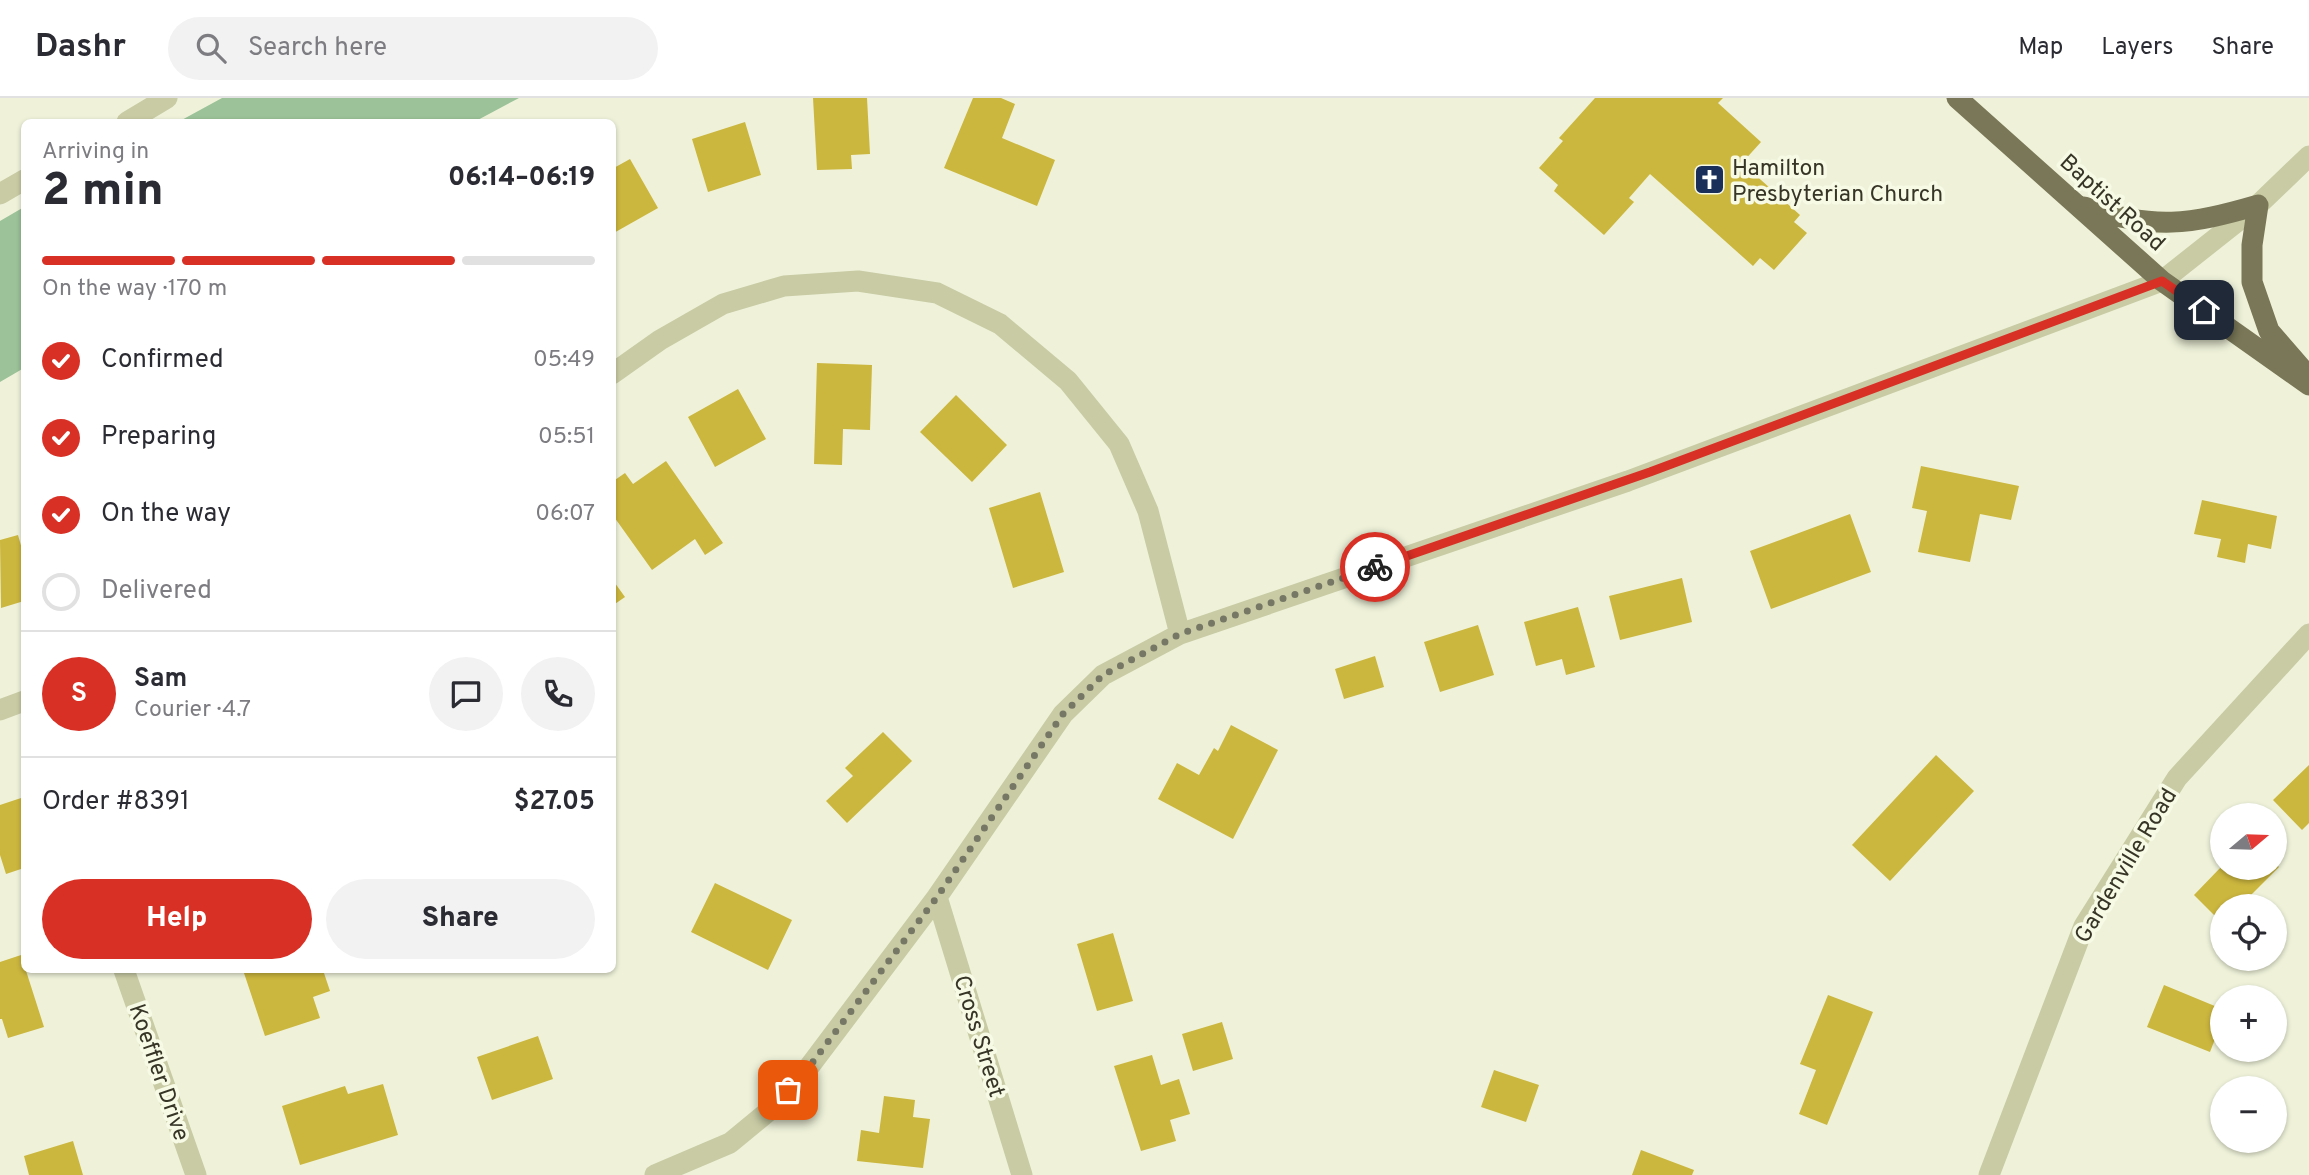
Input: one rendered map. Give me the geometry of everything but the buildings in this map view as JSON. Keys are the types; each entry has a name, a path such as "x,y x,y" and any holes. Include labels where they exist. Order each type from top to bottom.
{"main road":[{"name":"Baptist Road","path":"1957,98 2162,281 2309,385"},
{"path":"2076,204 2111,216 2155,224 2206,220 2258,205 2252,245 2252,282 2269,331 2309,377"}],"street":[{"path":"132,119 167,98"},
{"path":"655,1175 730,1143 769,1110 806,1071 937,897 1063,714 1103,675 1180,634 1639,477 2162,281 2258,205 2309,156"},
{"path":"0,194 21,182"},
{"path":"616,371 660,340 723,304 784,286 858,281 937,293 1000,324 1068,381 1119,444 1148,511 1180,634"},
{"name":"Gardenville Road","path":"1990,1175 2084,926 2177,778 2309,634"},
{"path":"0,710 21,702"},
{"name":"Cross Street","path":"937,897 1022,1175"},
{"name":"Koeffler Drive","path":"125,973 196,1175"}],"green space":[{"path":"222,98 519,98 480,119 184,119"},
{"path":"21,209 21,370 0,382 0,221"}],"way so far":[{"path":"788,1090 806,1071 937,897 1063,714 1103,675 1180,634 1375,567"}],"place":[{"name":"Hamilton Presbyterian Church","path":"1709,180"}],"route":[{"path":"1375,567 1650,472 2162,281 2204,310"}]}
